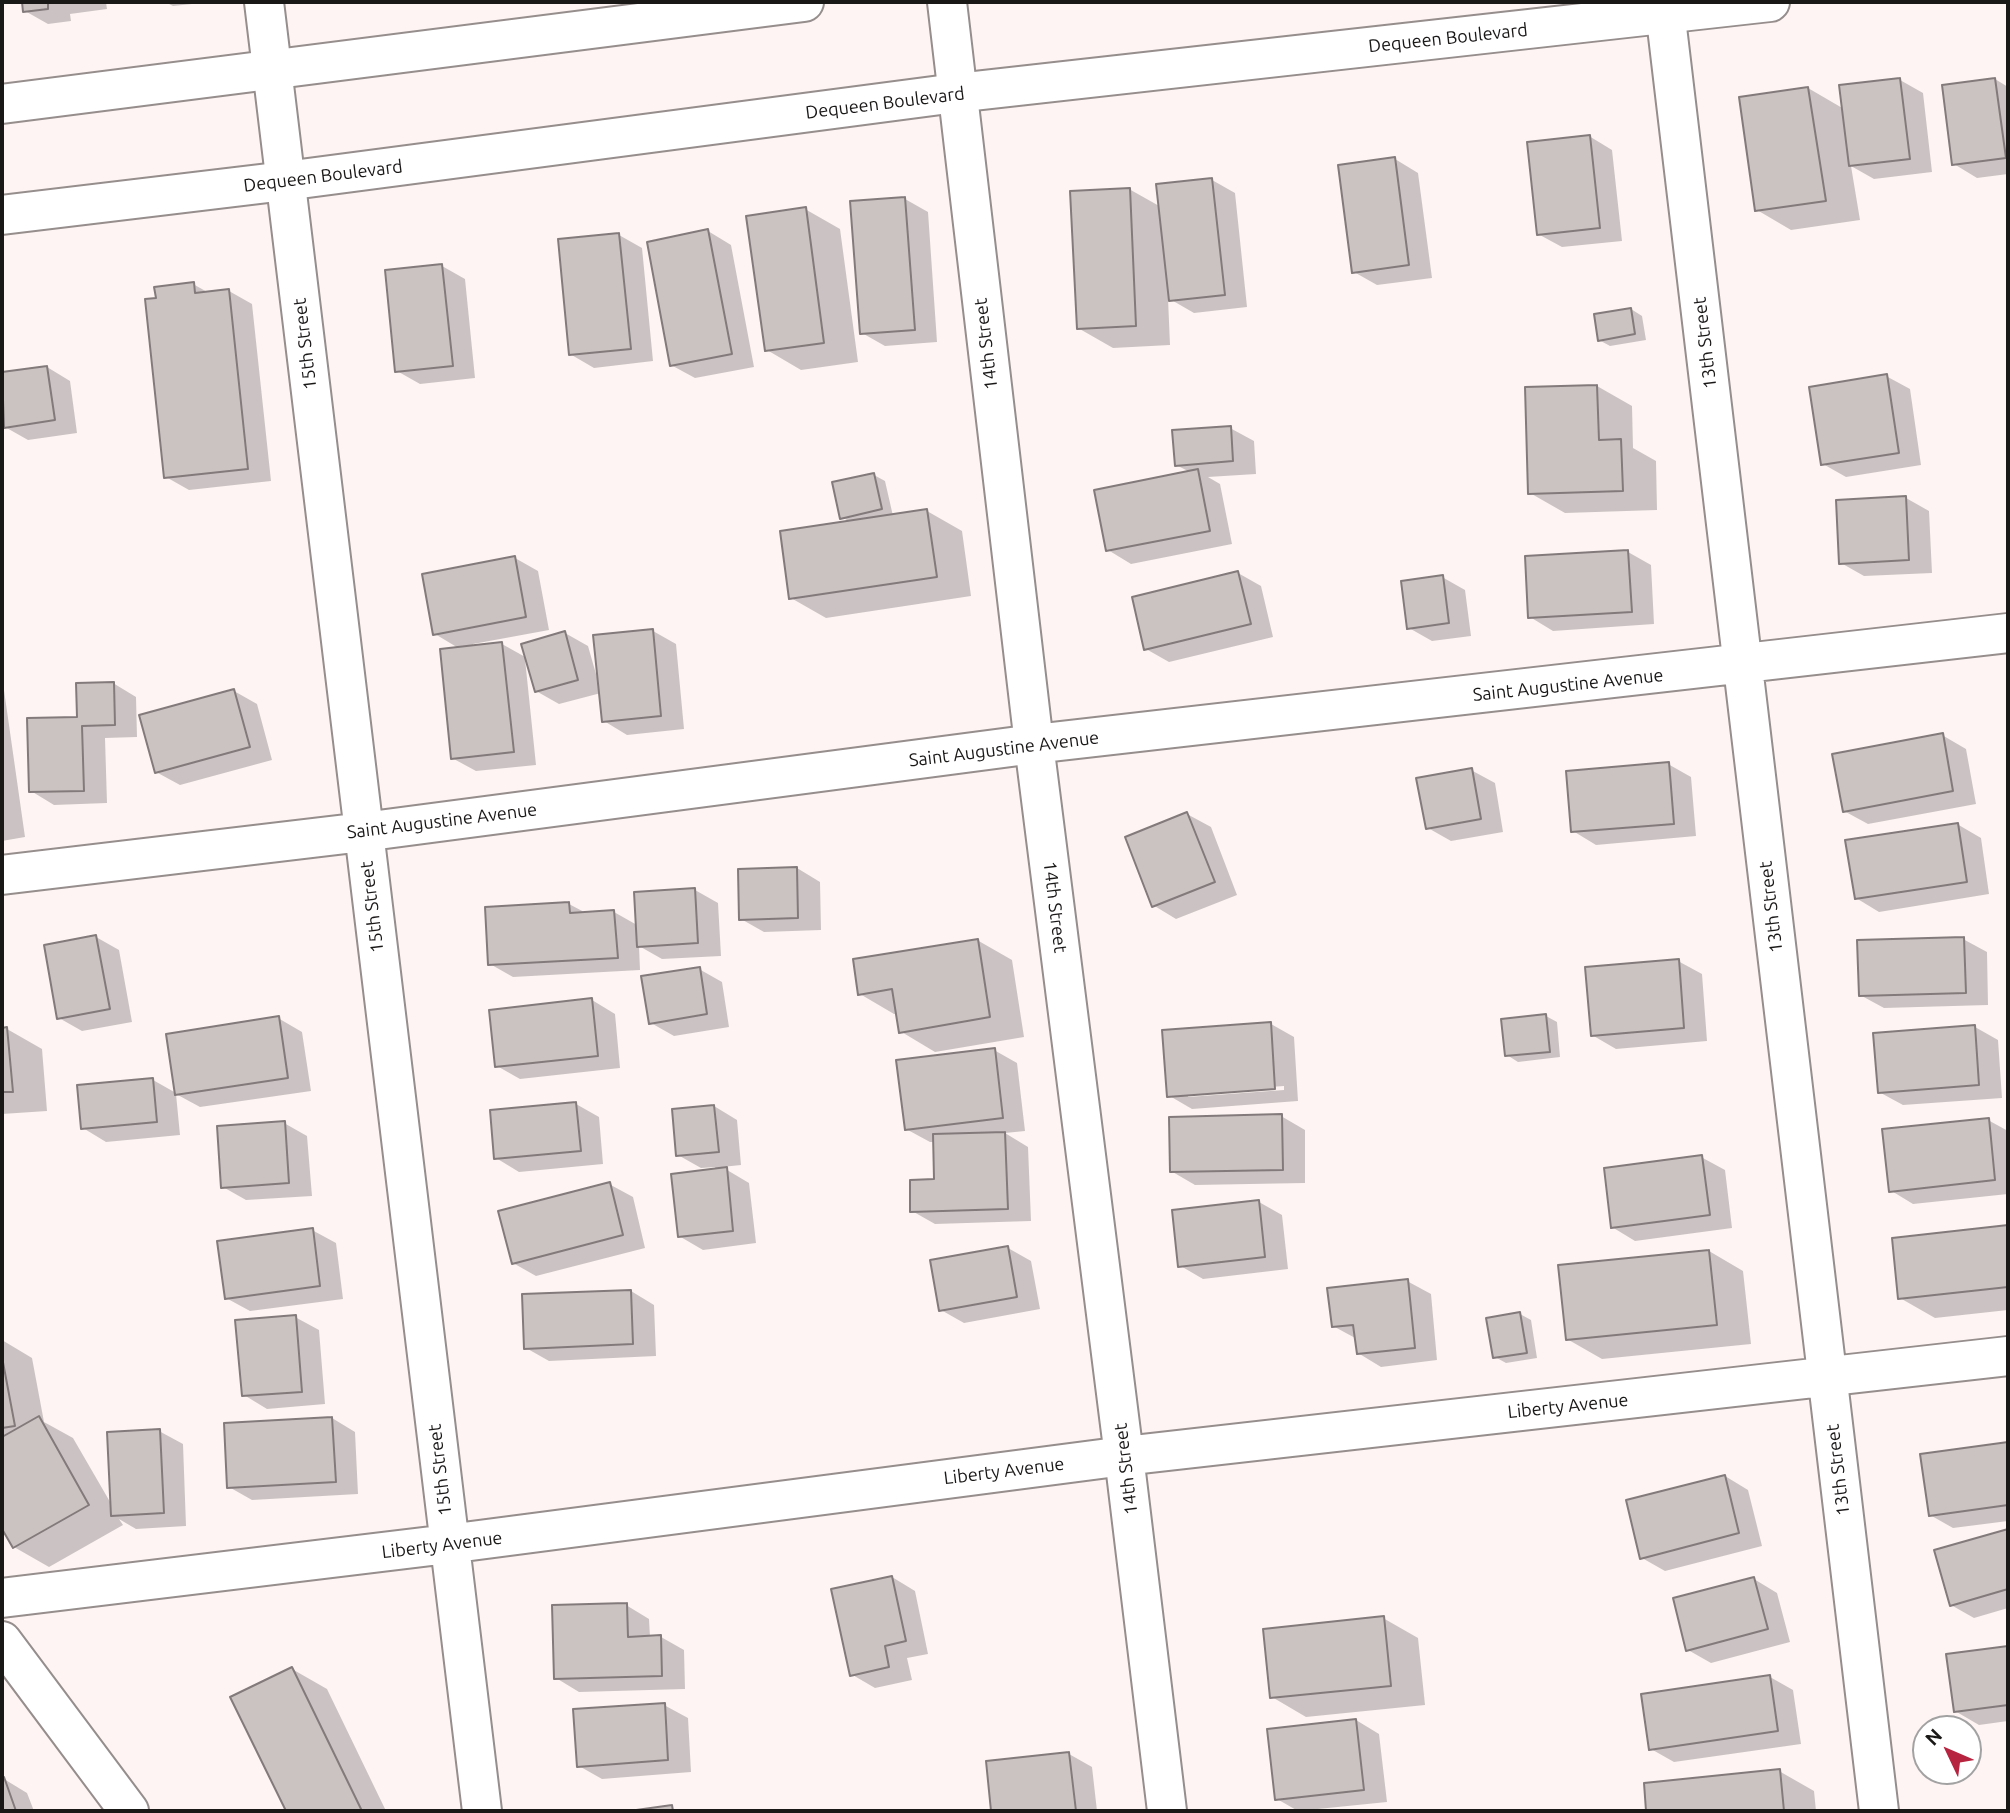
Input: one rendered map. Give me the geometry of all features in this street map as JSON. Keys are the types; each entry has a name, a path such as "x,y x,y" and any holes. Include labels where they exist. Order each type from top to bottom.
{"street":[{"name":"15th Street","path":"264,2 482,1811"},
{"path":"2,104 804,2"},
{"name":"14th Street","path":"947,2 1034,744 1167,1811"},
{"name":"Dequeen Boulevard","path":"2,215 285,181 957,93 1665,8 1770,2"},
{"name":"13th Street","path":"1665,8 1879,1811"},
{"name":"Saint Augustine Avenue","path":"2,875 363,832 1034,744 2008,633"},
{"name":"Liberty Avenue","path":"2,1598 449,1544 1124,1456 2008,1356"},
{"path":"2,1641 129,1811"}],"building":[{"path":"22,2 48,2 48,9 23,12"},
{"path":"1900,78 1910,159 1849,166 1839,85"},
{"path":"1995,78 2006,158 1952,165 1942,85"},
{"path":"1808,87 1826,201 1755,211 1739,97"},
{"path":"1590,135 1600,228 1537,235 1527,142"},
{"path":"1395,157 1409,265 1352,273 1338,165"},
{"path":"1212,178 1225,295 1169,301 1156,184"},
{"path":"1130,188 1136,326 1077,329 1070,191"},
{"path":"905,197 915,330 860,334 850,201"},
{"path":"806,207 824,343 765,351 746,216"},
{"path":"708,229 732,354 670,366 647,242"},
{"path":"619,233 631,349 569,355 558,239"},
{"path":"442,264 453,366 395,372 385,270"},
{"path":"194,282 195,293 229,289 248,469 164,478 145,299 156,298 154,287"},
{"path":"1631,308 1635,334 1598,341 1594,314"},
{"path":"47,366 55,420 4,428 2,372"},
{"path":"1887,374 1899,453 1821,465 1809,387"},
{"path":"1597,385 1599,440 1621,439 1623,491 1528,494 1525,387"},
{"path":"1231,426 1233,461 1175,466 1172,430"},
{"path":"1198,469 1210,531 1106,551 1094,490"},
{"path":"874,473 882,509 840,519 832,482"},
{"path":"1906,496 1909,560 1839,564 1836,500"},
{"path":"927,509 937,577 789,599 780,531"},
{"path":"1628,550 1632,612 1528,618 1525,556"},
{"path":"515,556 526,617 433,635 422,574"},
{"path":"1238,571 1251,624 1144,650 1132,597"},
{"path":"1443,575 1449,623 1407,629 1401,581"},
{"path":"653,629 661,716 602,722 593,635"},
{"path":"565,631 578,680 535,692 521,644"},
{"path":"502,642 514,752 451,759 440,649"},
{"path":"114,682 115,725 82,726 84,791 29,792 27,718 77,717 76,683"},
{"path":"234,689 250,747 155,773 139,715"},
{"path":"1943,733 1953,791 1843,812 1832,754"},
{"path":"1669,762 1674,824 1571,832 1566,771"},
{"path":"1472,768 1481,819 1426,829 1416,778"},
{"path":"1187,812 1215,882 1152,907 1125,837"},
{"path":"1958,823 1967,882 1855,899 1845,840"},
{"path":"797,867 798,918 739,920 738,869"},
{"path":"695,888 698,943 637,947 634,892"},
{"path":"569,902 570,913 614,910 618,958 488,965 485,907"},
{"path":"96,935 110,1009 57,1019 44,945"},
{"path":"1964,937 1966,993 1859,996 1857,940"},
{"path":"978,939 990,1017 899,1033 892,989 858,995 853,959"},
{"path":"1679,959 1684,1028 1591,1036 1585,967"},
{"path":"700,967 707,1014 649,1024 641,976"},
{"path":"592,998 598,1056 495,1067 489,1010"},
{"path":"1546,1014 1550,1052 1505,1056 1501,1019"},
{"path":"279,1016 288,1078 175,1095 166,1034"},
{"path":"1271,1022 1275,1089 1167,1097 1162,1030"},
{"path":"1975,1025 1979,1085 1878,1093 1873,1033"},
{"path":"7,1027 13,1092 2,1092 2,1028"},
{"path":"995,1048 1003,1118 905,1130 896,1060"},
{"path":"153,1078 157,1122 81,1129 77,1085"},
{"path":"576,1102 581,1151 494,1159 490,1110"},
{"path":"714,1105 719,1152 676,1156 672,1109"},
{"path":"1282,1114 1283,1170 1170,1172 1169,1117"},
{"path":"1989,1118 1995,1180 1889,1192 1882,1129"},
{"path":"285,1121 289,1183 221,1188 217,1126"},
{"path":"1005,1132 1008,1209 910,1212 910,1180 934,1179 933,1134"},
{"path":"1702,1155 1710,1215 1611,1228 1604,1168"},
{"path":"727,1167 733,1231 678,1237 671,1174"},
{"path":"610,1182 623,1235 512,1264 498,1211"},
{"path":"1259,1200 1265,1257 1178,1267 1172,1210"},
{"path":"2008,1225 2008,1287 1898,1299 1892,1238"},
{"path":"313,1228 320,1286 225,1299 217,1241"},
{"path":"1008,1246 1017,1297 939,1311 930,1260"},
{"path":"1709,1250 1717,1325 1566,1340 1558,1265"},
{"path":"1408,1279 1415,1348 1357,1354 1353,1325 1332,1327 1327,1288"},
{"path":"631,1290 633,1344 524,1349 522,1294"},
{"path":"1520,1312 1527,1353 1493,1358 1486,1318"},
{"path":"296,1315 302,1392 242,1396 235,1320"},
{"path":"2,1357 15,1426 2,1428"},
{"path":"39,1416 89,1505 13,1548 2,1529 2,1437"},
{"path":"332,1417 336,1482 227,1488 224,1423"},
{"path":"160,1429 164,1513 111,1516 107,1432"},
{"path":"2008,1442 2008,1505 1929,1516 1920,1454"},
{"path":"1725,1475 1739,1533 1640,1559 1626,1500"},
{"path":"2008,1529 2008,1589 1950,1606 1934,1550"},
{"path":"892,1576 906,1641 885,1646 889,1667 850,1676 831,1589"},
{"path":"1754,1577 1768,1629 1686,1651 1673,1598"},
{"path":"627,1603 628,1637 661,1635 662,1676 554,1679 552,1605"},
{"path":"1384,1616 1391,1686 1270,1698 1263,1629"},
{"path":"2008,1646 2008,1705 1954,1712 1946,1654"},
{"path":"292,1667 362,1811 286,1811 230,1697"},
{"path":"1770,1675 1778,1731 1649,1750 1641,1694"},
{"path":"665,1703 668,1760 577,1767 573,1709"},
{"path":"1356,1719 1364,1790 1275,1800 1267,1729"},
{"path":"1069,1752 1076,1811 991,1811 986,1761"},
{"path":"1780,1769 1784,1811 1646,1811 1644,1783"},
{"path":"4,1777 16,1811 2,1811"},
{"path":"672,1805 673,1811 629,1811"}]}
